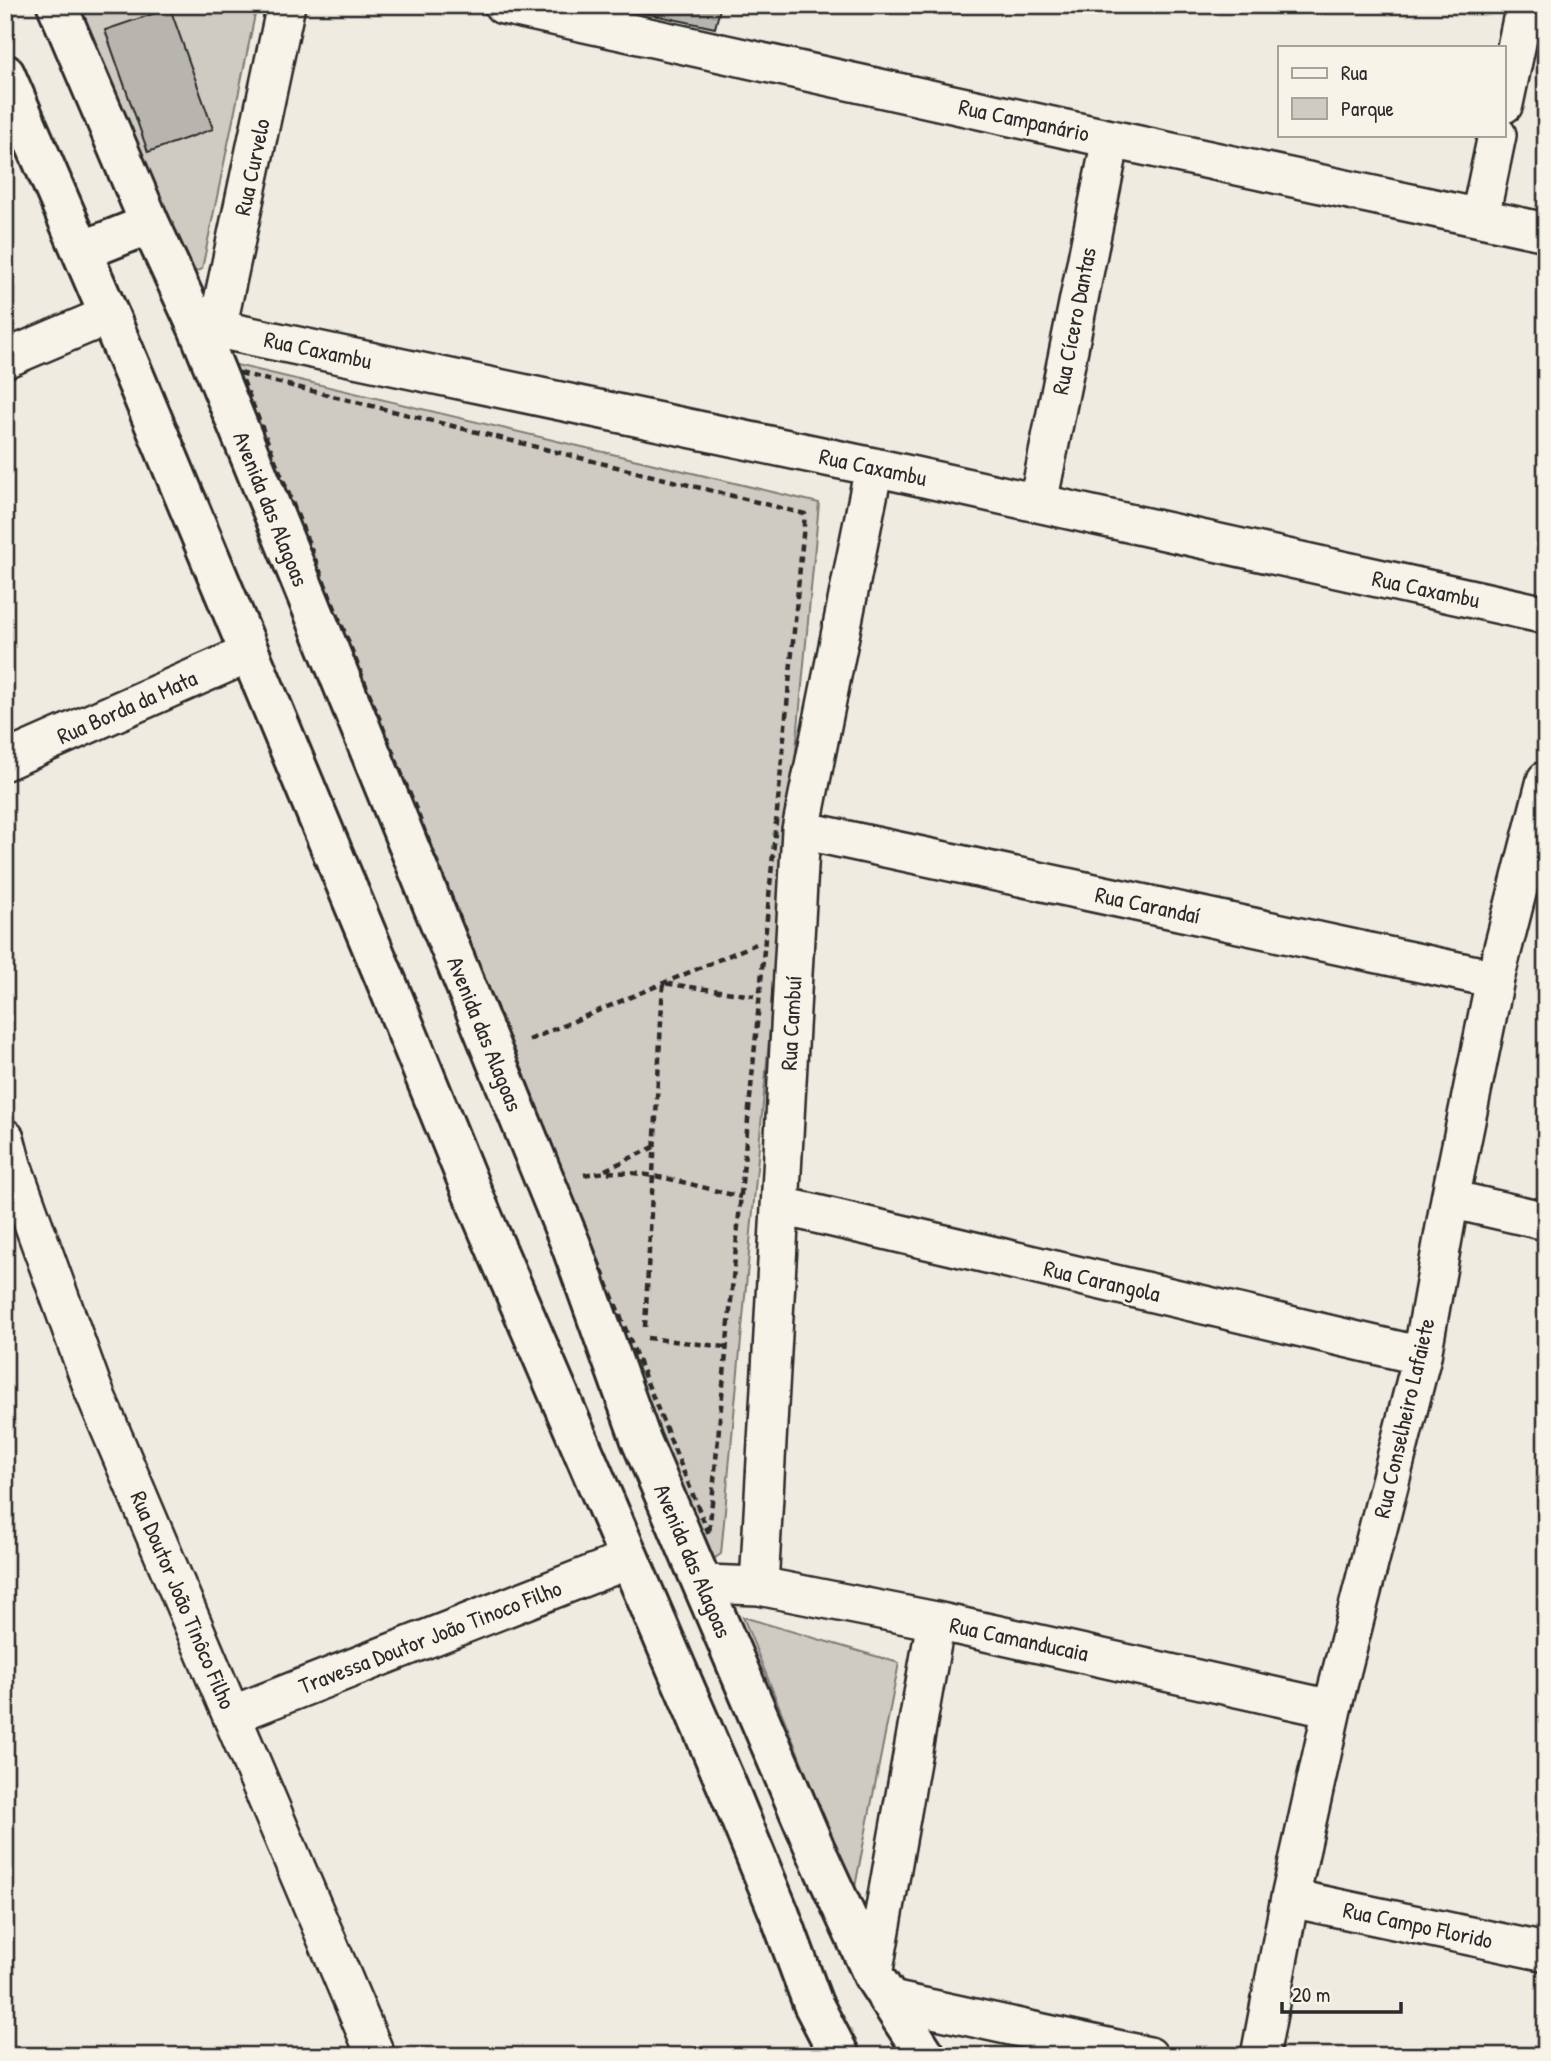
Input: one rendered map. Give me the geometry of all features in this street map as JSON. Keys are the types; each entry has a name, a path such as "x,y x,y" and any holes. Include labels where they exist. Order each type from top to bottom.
{"main road":[{"name":"Avenida das Alagoas","path":"57,5 150,223 208,329 570,1245 641,1440 816,1851 880,1987 926,2056"},
{"path":"5,74 109,315 474,1197 738,1812 813,2004 839,2056"},
{"path":"82,251 150,223"}],"street":[{"name":"Rua Curvelo","path":"208,329 286,5"},
{"path":"1506,95 1525,5"},
{"name":"Rua Campanário","path":"526,8 1111,139 1546,232"},
{"path":"1480,217 1497,136"},
{"name":"Rua Cícero Dantas","path":"1038,503 1111,139"},
{"path":"5,359 109,315"},
{"name":"Rua Caxambu","path":"208,329 874,467 1546,615"},
{"name":"Rua Cambuí","path":"759,1586 801,830 874,467"},
{"name":"Rua Borda da Mata","path":"5,761 250,653"},
{"name":"Rua Conselheiro Lafaiete","path":"1260,2056 1290,1898 1332,1709 1422,1356 1450,1199 1495,979 1546,780"},
{"name":"Rua Carandaí","path":"801,830 1495,979"},
{"name":"Rua Doutor João Tinôco Filho","path":"5,1138 12,1165 93,1389 376,2056"},
{"path":"1450,1199 1546,1221"},
{"name":"Rua Carangola","path":"782,1206 1422,1356"},
{"name":"Travessa Doutor João Tinoco Filho","path":"232,1715 628,1560"},
{"name":"Rua Camanducaia","path":"704,1584 759,1586 936,1621 1332,1709"},
{"path":"936,1621 880,1987 1149,2056"},
{"name":"Rua Campo Florido","path":"1290,1898 1546,1952"}],"path":[{"path":"240,373 805,514 765,940 709,1534 240,373"},
{"path":"512,1048 765,940"},
{"path":"663,983 760,997"},
{"path":"644,1348 663,983"},
{"path":"604,1171 654,1147"},
{"path":"578,1175 604,1171 653,1176 741,1197"},
{"path":"645,1338 726,1347"},
{"path":"642,1370 643,1359"}],"green space":[{"path":"71,5 257,5 202,269 190,274"},
{"path":"232,364 819,503 721,1554 703,1566"},
{"path":"743,1617 899,1663 854,1892"}],"building":[{"path":"607,5 721,5 715,28"},
{"path":"170,8 213,129 148,152 105,30"}]}
